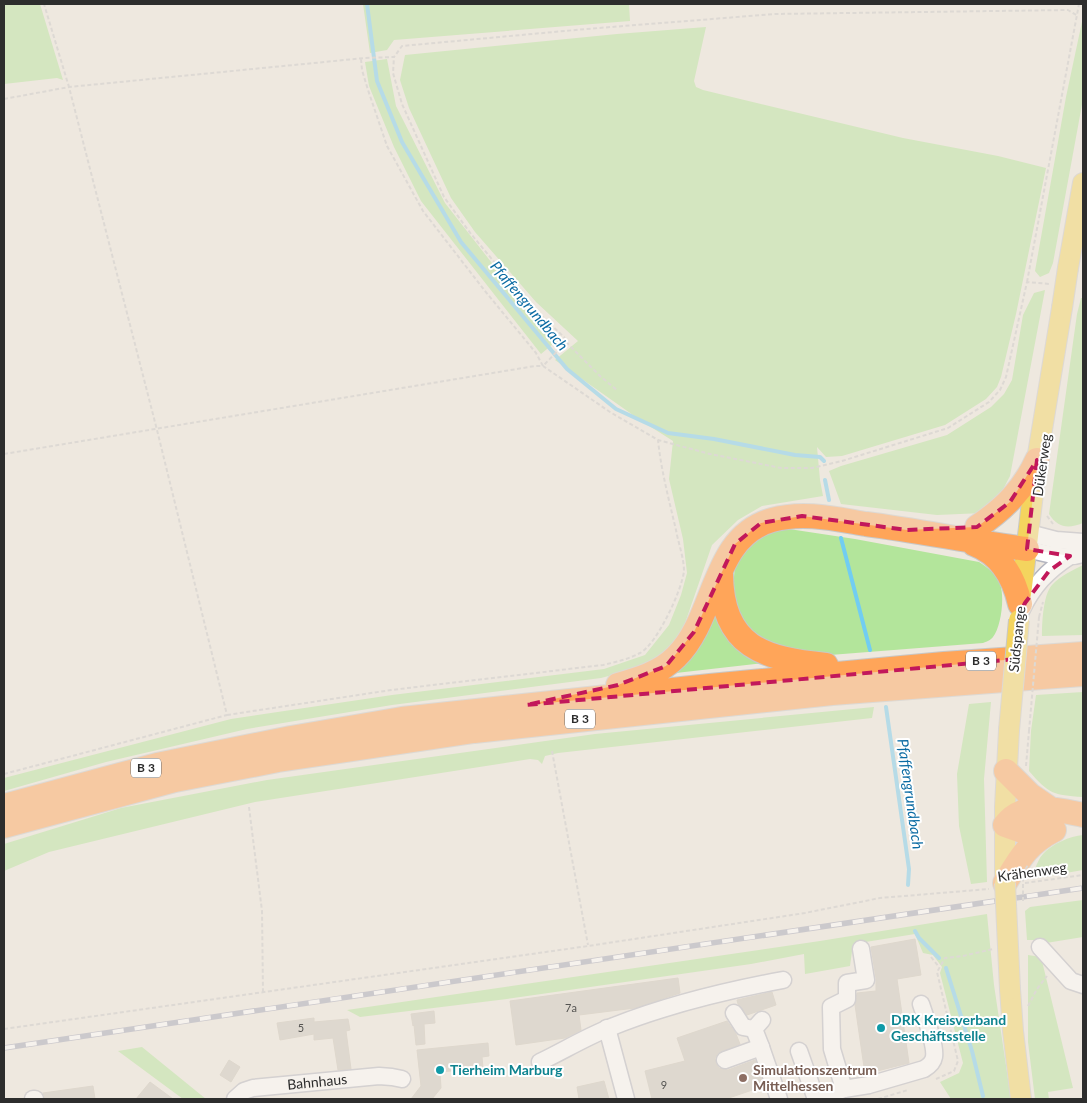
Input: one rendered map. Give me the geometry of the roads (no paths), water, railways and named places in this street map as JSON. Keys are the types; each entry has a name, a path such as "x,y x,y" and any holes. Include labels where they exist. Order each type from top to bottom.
{"highway":[{"path":"970,534 1010,502 1023,486 1038,460"},
{"name":"B 3","path":"526,705 618,685 639,679 666,666 677,656 694,632 728,555 742,536 751,529 773,519 802,516 818,517 907,530 970,534 1028,541"},
{"name":"B 3","path":"970,534 980,547 996,557 1008,570 1016,586 1024,614"},
{"name":"B 3","path":"721,573 721,589 729,618 735,630 756,649 786,660 880,669"},
{"name":"B 3","path":"4,806 157,765 291,738 402,719 880,669 1083,654"},
{"name":"B 3","path":"4,826 175,780 278,760 474,731 832,693 1083,674"},
{"path":"1006,771 1051,819"},
{"path":"1005,825 1014,816 1023,812 1051,819 1083,822"},
{"path":"999,886 1012,858 1034,842 1051,819 1083,815"}],"main road":[{"name":"Südspange","path":"1012,858 1005,825 1006,771 1009,730 1024,614 1028,541 1038,460 1083,183"},
{"path":"999,886 1021,1099"}],"street":[{"path":"1028,541 1052,539 1083,542"},
{"path":"1028,541 1058,556 1077,555"},
{"path":"1024,614 1025,603 1040,581 1052,568 1077,555"},
{"path":"1040,947 1071,981 1083,985"},
{"path":"844,1089 832,1049 831,1007 847,999 847,983 866,980 862,949"},
{"path":"540,1062 607,1028 652,1012 734,989 784,980"},
{"path":"799,1050 817,1099 844,1089 869,1085 924,1069 932,1064 934,1057 921,1004"},
{"path":"734,1013 743,1027 758,1025 761,1047 779,1099"},
{"path":"607,1028 626,1099"},
{"path":"725,1060 761,1047"},
{"name":"Bahnhaus","path":"235,1099 244,1091 252,1088 380,1076 392,1076 402,1080"}],"waterway":[{"name":"Pfaffengrundbach","path":"367,4 377,81 402,142 461,242 567,369 616,409 668,433 714,439 795,455 820,457 824,461"},
{"name":"Pfaffengrundbach","path":"825,480 829,500"},
{"name":"Pfaffengrundbach","path":"841,538 870,650"},
{"name":"Pfaffengrundbach","path":"886,707 909,869 908,885"},
{"name":"Pfaffengrundbach","path":"915,931 919,938 939,958"},
{"name":"Pfaffengrundbach","path":"946,968 972,1051 983,1096"}],"railway":[{"path":"4,1048 1083,888"}],"place":[{"name":"DRK Kreisverband Geschäftsstelle","path":"881,1028"},
{"name":"Tierheim Marburg","path":"440,1070"},
{"name":"Simulationszentrum Mittelhessen","path":"743,1078"}]}
